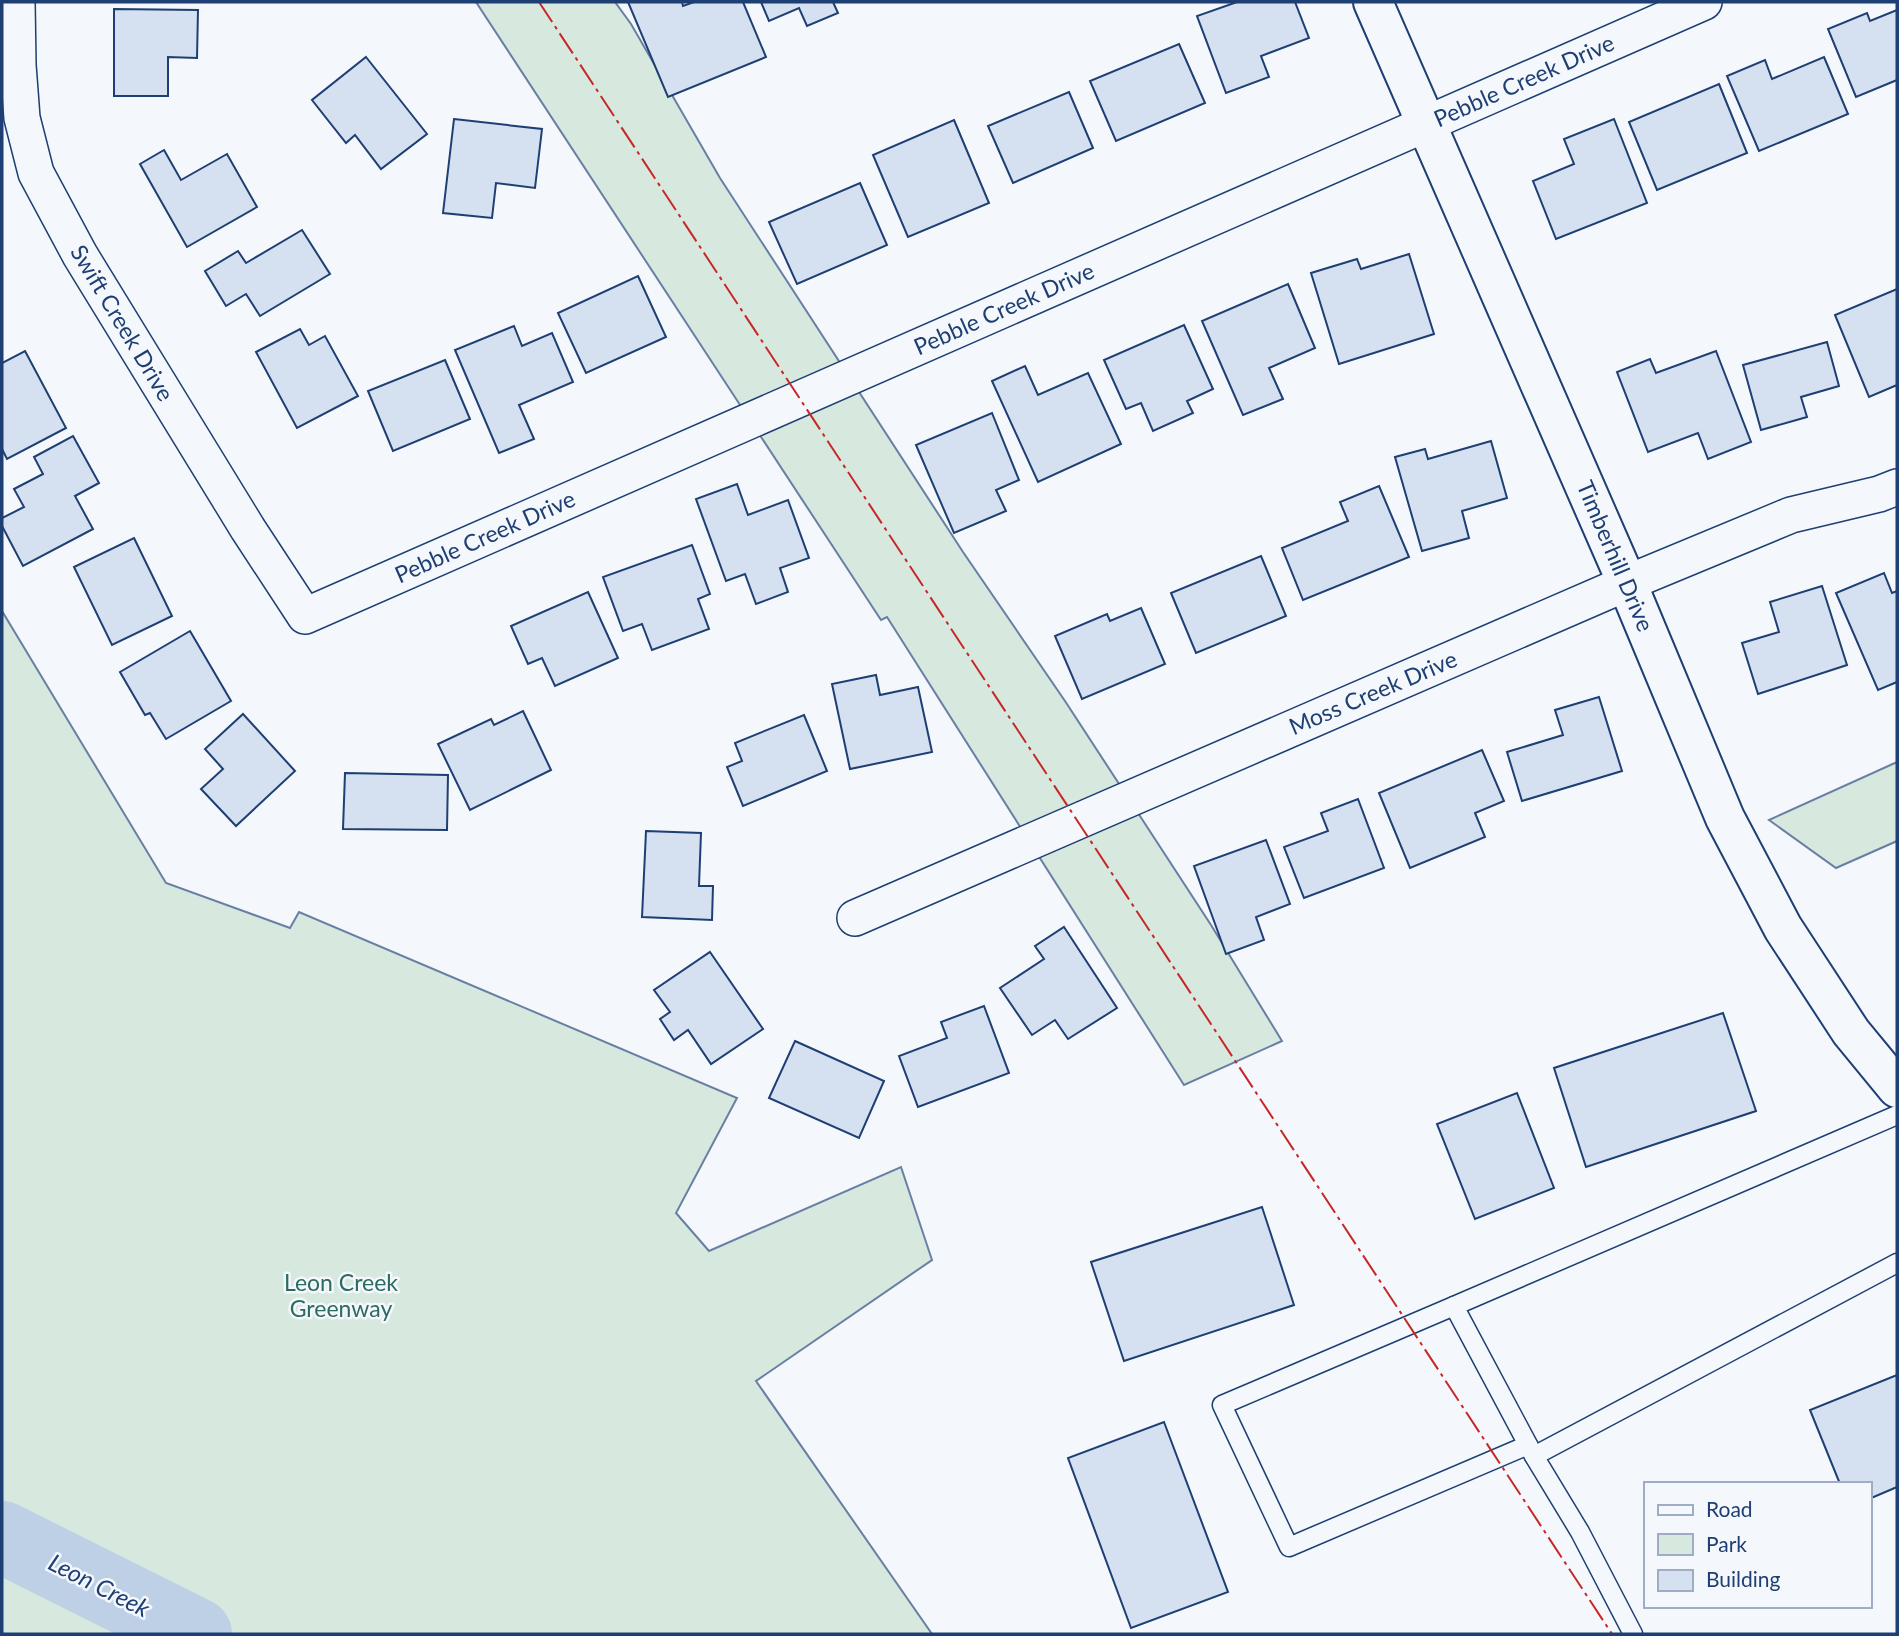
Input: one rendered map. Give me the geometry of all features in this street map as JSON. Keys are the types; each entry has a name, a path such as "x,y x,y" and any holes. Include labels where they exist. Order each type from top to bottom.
{"street":[{"name":"Swift Creek Drive","path":"17,2 22,118 36,173 87,267 248,529 305,616"},
{"name":"Timberhill Drive","path":"1373,2 1627,583 1725,818 1783,928 1851,1032 1897,1088"},
{"name":"Pebble Creek Drive","path":"305,616 1704,2"},
{"name":"Moss Creek Drive","path":"855,918 1627,583 1791,515 1897,487"}],"lane":[{"path":"1897,1115 1222,1405 1289,1547 1531,1450 1897,1263"},
{"path":"1454,1306 1531,1450 1580,1532 1633,1634"}],"green space":[{"path":"476,2 615,2 631,24 720,178 963,552 1065,701 1211,925 1282,1041 1184,1085 887,617 881,620"},
{"name":"Leon Creek Greenway","path":"2,611 166,883 290,928 299,912 737,1098 676,1213 709,1251 901,1167 932,1260 756,1381 932,1634 2,1634"},
{"path":"1897,762 1897,841 1836,868 1769,820"}],"building":[{"path":"628,2 682,2 683,6 694,2 743,2 766,57 668,97"},
{"path":"761,2 833,2 838,13 807,26 799,8 769,21"},
{"path":"1237,2 1295,2 1309,38 1261,56 1269,77 1226,93 1197,16"},
{"path":"114,9 198,10 197,58 168,57 168,96 114,96"},
{"path":"1897,10 1897,80 1856,97 1828,29 1867,13 1870,21"},
{"path":"1179,44 1205,103 1116,141 1090,81"},
{"path":"366,57 427,134 381,169 355,135 346,143 312,100"},
{"path":"1824,57 1848,114 1759,151 1727,76 1765,60 1772,79"},
{"path":"1719,84 1747,153 1657,190 1629,122"},
{"path":"1069,92 1093,148 1013,183 988,126"},
{"path":"454,119 542,129 535,188 496,183 492,218 443,213"},
{"path":"1614,119 1647,203 1556,239 1533,181 1574,164 1564,139"},
{"path":"954,120 989,203 908,237 873,155"},
{"path":"164,150 181,180 227,154 257,207 187,247 140,164"},
{"path":"860,183 887,245 797,284 769,222"},
{"path":"302,230 330,274 260,316 246,294 226,306 205,271 238,251 246,263"},
{"path":"1409,254 1434,334 1339,364 1311,273 1357,259 1361,269"},
{"path":"638,276 666,337 586,373 558,313"},
{"path":"1288,284 1315,348 1269,368 1283,399 1243,415 1202,321"},
{"path":"1897,289 1897,385 1869,397 1835,315"},
{"path":"1184,325 1213,389 1187,401 1193,413 1153,431 1141,403 1126,409 1104,360"},
{"path":"514,326 522,346 552,333 573,382 519,405 534,439 499,453 455,350"},
{"path":"300,329 309,345 325,336 358,396 297,428 256,352"},
{"path":"1827,342 1839,386 1801,397 1807,417 1761,430 1743,365"},
{"path":"25,351 66,428 7,459 2,449 2,363"},
{"path":"1716,351 1751,442 1708,459 1698,433 1648,452 1617,372 1650,359 1656,373"},
{"path":"445,360 470,419 393,451 368,391"},
{"path":"1025,366 1038,395 1088,373 1121,444 1038,482 992,381"},
{"path":"992,413 1019,480 996,490 1006,511 954,533 916,445"},
{"path":"73,436 99,483 75,496 93,529 23,566 2,526 2,518 24,507 14,489 43,474 34,457"},
{"path":"1491,441 1507,498 1462,511 1469,538 1422,551 1395,457 1425,449 1428,459"},
{"path":"737,484 748,515 788,500 809,558 780,568 788,592 756,604 745,574 726,581 696,499"},
{"path":"1379,486 1409,557 1303,600 1282,548 1348,521 1340,502"},
{"path":"134,538 172,616 112,645 74,567"},
{"path":"692,545 710,594 698,599 709,629 652,650 642,624 623,631 603,577"},
{"path":"1261,556 1286,616 1196,653 1171,593"},
{"path":"1884,573 1892,593 1897,591 1897,682 1878,690 1836,593"},
{"path":"1822,586 1847,665 1758,694 1742,643 1779,632 1770,602"},
{"path":"588,592 618,658 555,686 542,658 528,664 511,626"},
{"path":"1141,608 1165,664 1082,699 1055,636 1107,614 1110,621"},
{"path":"190,631 231,701 166,739 150,713 145,715 120,672"},
{"path":"876,675 880,695 918,687 932,752 850,769 832,684"},
{"path":"1599,697 1622,771 1522,801 1507,752 1563,735 1555,710"},
{"path":"523,711 551,770 470,810 438,744 491,719 494,725"},
{"path":"243,714 295,771 236,826 201,789 223,769 205,749"},
{"path":"804,715 827,771 743,806 727,767 742,761 735,743"},
{"path":"1482,750 1504,801 1475,813 1485,837 1410,868 1379,793"},
{"path":"345,773 448,775 447,830 343,829"},
{"path":"1358,799 1384,868 1304,898 1284,847 1328,831 1321,813"},
{"path":"646,831 701,833 699,886 713,886 712,920 642,917"},
{"path":"1266,840 1290,904 1256,917 1264,940 1226,954 1194,866"},
{"path":"1064,927 1117,1008 1068,1039 1055,1020 1032,1035 1000,988 1044,959 1035,946"},
{"path":"710,952 763,1029 711,1064 688,1030 674,1040 660,1019 670,1012 654,990"},
{"path":"984,1006 1009,1073 918,1107 899,1056 947,1038 941,1022"},
{"path":"1723,1013 1756,1111 1586,1167 1554,1068"},
{"path":"795,1041 884,1081 859,1138 769,1098"},
{"path":"1517,1093 1554,1188 1475,1219 1437,1124"},
{"path":"1262,1207 1294,1305 1124,1361 1091,1262"},
{"path":"1897,1375 1897,1487 1871,1498 1871,1482 1839,1482 1810,1410"},
{"path":"1164,1422 1228,1592 1131,1628 1068,1458"}],"waterway":[{"name":"Leon Creek","path":"2,1537 196,1634"}],"power":[{"path":"539,2 1612,1634"}]}
